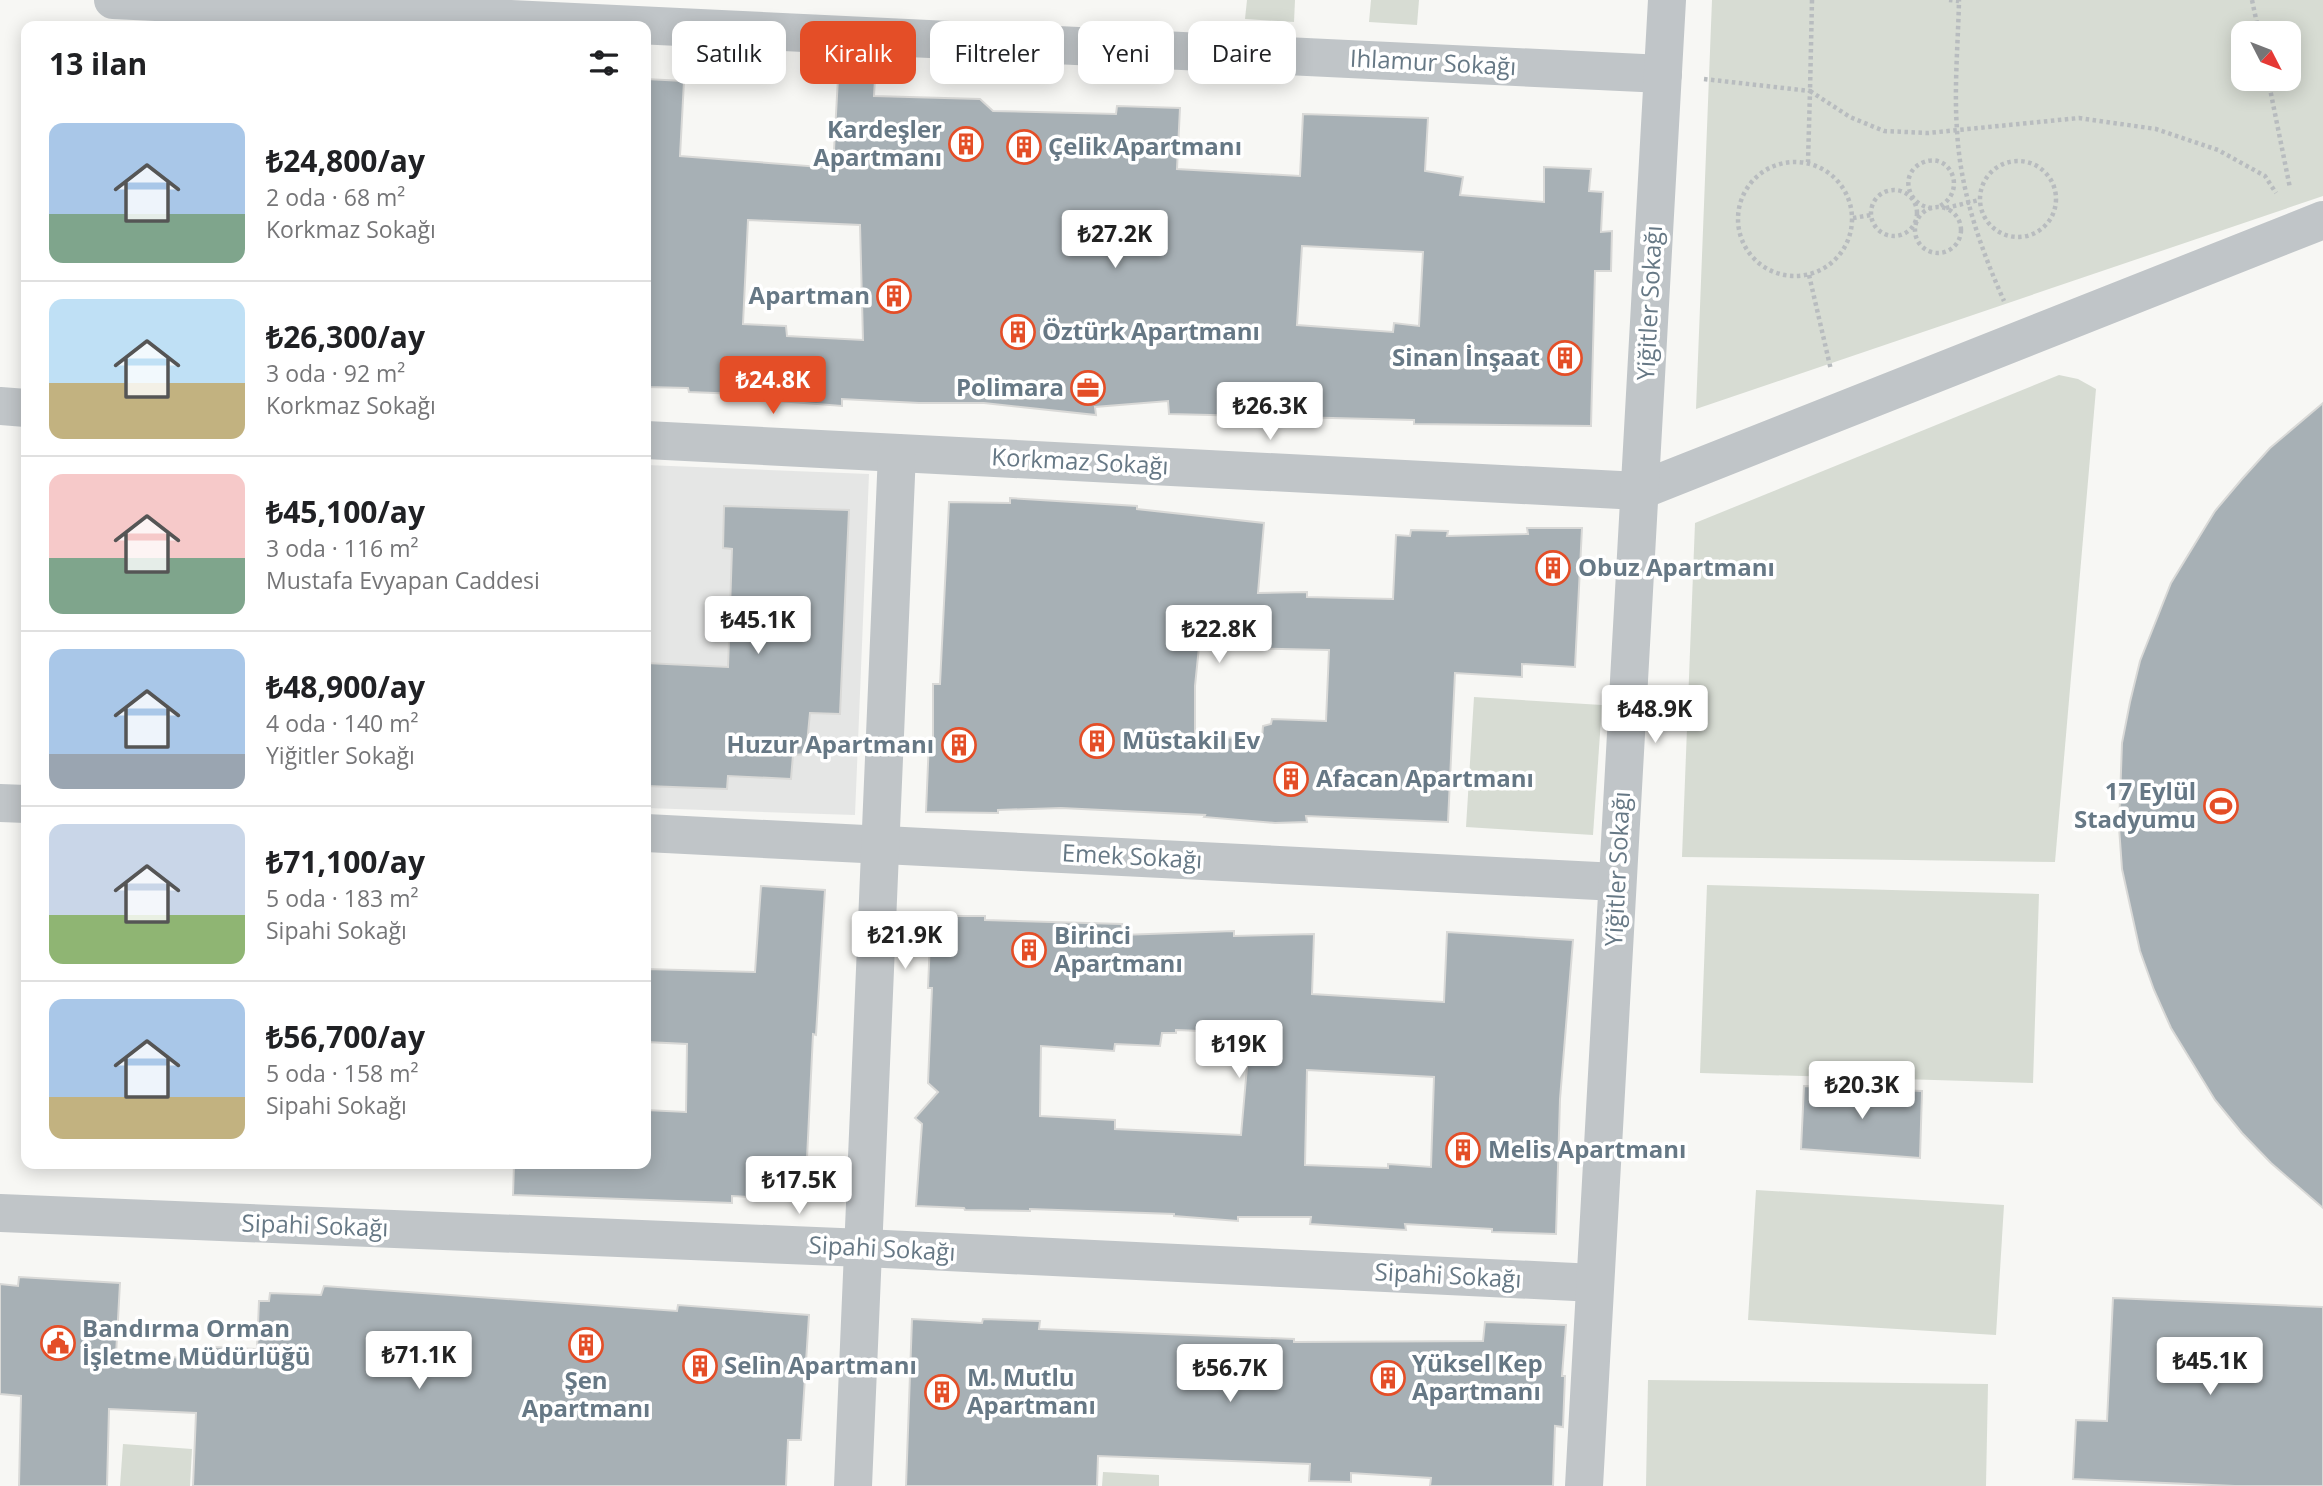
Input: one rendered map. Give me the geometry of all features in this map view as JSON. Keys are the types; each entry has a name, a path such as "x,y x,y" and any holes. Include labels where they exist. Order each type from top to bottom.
{"street":[{"name":"Ihlamur Sokağı","path":"113,0 590,16 1662,74"},
{"name":"Yiğitler Sokağı","path":"1584,1486 1667,0"},
{"path":"1639,491 2311,225"},
{"path":"0,406 21,408"},
{"name":"Korkmaz Sokağı","path":"651,440 1639,491"},
{"path":"853,1486 897,453"},
{"path":"0,803 21,804"},
{"name":"Emek Sokağı","path":"651,833 1618,882"},
{"name":"Sipahi Sokağı","path":"0,1213 863,1248 1595,1283"}],"path":[{"path":"1808,162 1811,0"},
{"path":"1949,0 1959,1 1956,131 1968,203 1987,264 2021,340"},
{"path":"2252,0 2256,21"},
{"path":"1662,74 1810,91 1850,117 1884,131 1928,133 2079,118 2156,128 2218,150 2265,176 2311,225"},
{"path":"2272,91 2311,225"},
{"path":"1788,161 1808,162 1826,170 1840,182 1850,199 1853,218 1849,237 1841,254 1826,267 1809,275 1790,277 1772,272 1756,261 1744,247 1738,229 1738,211 1744,192 1755,178 1770,166 1788,161"},
{"path":"2007,161 2033,163 2052,180 2056,192 2052,217 2034,234 2021,237 1997,232 1988,224 1979,200 1980,188 1987,176 2007,161"},
{"path":"1945,208 1958,218 1962,233 1959,240 1941,254 1926,251 1916,240 1914,232 1916,223 1917,208 1914,200 1908,187 1911,172 1923,163 1938,162 1951,172 1955,187 1948,201 1936,207 1923,212 1916,223 1904,234 1890,237 1877,229 1871,215 1875,201 1885,191 1901,191 1914,200 1919,205 1936,207 1945,208 1979,200"},
{"path":"1853,218 1871,215"},
{"path":"1809,275 1841,412"}],"shaded area":[{"path":"1247,0 1295,0 1294,21 1245,19"},
{"path":"1371,0 1419,0 1417,25 1369,22"},
{"path":"1712,0 2323,0 2323,196 1696,409"},
{"path":"2059,375 2078,379 2096,389 2055,862 1682,857 1695,523"},
{"path":"651,465 869,474 855,815 651,808"},
{"path":"1474,697 1602,705 1593,835 1466,827"},
{"path":"1707,885 2039,894 2033,1083 1700,1073"},
{"path":"1756,1190 2004,1205 1996,1335 1748,1320"},
{"path":"1648,1380 1988,1384 1986,1486 1646,1486"},
{"path":"123,1444 192,1449 190,1486 120,1486"},
{"path":"1103,1472 1159,1475 1159,1486 1102,1486"}],"building":[{"path":"651,79 684,84 680,156 833,168 838,84 875,84 874,96 980,99 993,111 1116,114 1117,106 1180,108 1177,169 1300,176 1303,114 1428,118 1425,171 1463,177 1460,195 1544,202 1544,167 1591,169 1589,191 1603,192 1601,232 1612,231 1611,271 1595,271 1591,426 1414,424 1414,420 1169,414 1168,401 1095,407 1096,415 984,403 842,399 842,406 739,398 739,394 689,392 688,388 651,387","holes":["748,220 860,225 863,340 787,336 786,326 743,324","1302,246 1423,252 1419,326 1394,323 1393,332 1297,325"]},
{"name":"17 Eylül Stadyumu","path":"2323,403 2323,1208 2271,1163 2242,1133 2215,1100 2171,1028 2140,951 2122,869 2119,827 2122,743 2130,702 2140,661 2171,583 2215,511 2242,479 2270,448"},
{"path":"1010,498 1137,506 1137,509 1264,523 1258,593 1307,592 1307,597 1393,599 1396,535 1410,536 1411,530 1448,531 1447,536 1528,534 1527,528 1582,528 1575,667 1522,664 1522,677 1455,673 1448,822 1306,816 1307,822 1275,823 1204,817 1205,815 1061,808 998,810 998,813 926,812 929,740 933,738 933,684 940,684 949,502 1010,503","holes":["1199,647 1329,650 1326,721 1272,719 1271,724 1263,726 1262,738 1195,737 1195,686"]},
{"path":"724,506 849,510 840,714 810,713 806,754 793,755 791,779 728,776 727,789 651,786 651,663 728,667 732,549 723,548"},
{"path":"761,886 825,890 816,1035 813,1034 805,1200 732,1196 732,1203 513,1195 514,1169 651,1169 651,1110 686,1112 687,1044 651,1042 651,969 755,972"},
{"path":"931,916 985,916 985,920 1122,924 1121,935 1234,931 1234,936 1314,934 1312,994 1444,1002 1447,932 1573,940 1560,1099 1556,1234 1492,1232 1492,1229 1405,1224 1406,1230 1310,1224 1311,1217 1238,1217 1238,1221 1174,1214 1030,1209 965,1210 916,1206 922,1124 915,1118 938,1092 928,1083 932,988 928,988","holes":["1176,1030 1250,1033 1241,1135 1115,1129 1115,1120 1040,1116 1041,1046 1114,1051 1115,1044 1160,1046 1162,1033 1176,1033","1307,1070 1434,1077 1431,1167 1388,1164 1388,1168 1305,1165"]},
{"path":"1804,1086 1922,1091 1920,1158 1801,1149"},
{"path":"19,1277 120,1283 116,1355 214,1359 214,1347 257,1349 259,1301 269,1301 270,1293 321,1295 324,1286 677,1311 678,1305 809,1315 801,1440 788,1440 786,1486 193,1486 196,1413 109,1409 107,1486 19,1486 21,1396 0,1394 0,1284 18,1286"},
{"path":"2113,1298 2323,1307 2323,1486 2235,1486 2073,1479 2076,1420 2107,1421"},
{"path":"912,1319 982,1323 983,1319 1040,1321 1039,1329 1294,1339 1294,1342 1483,1341 1485,1322 1566,1325 1562,1376 1565,1376 1563,1427 1555,1426 1553,1486 1430,1486 1431,1478 1351,1473 1351,1482 1309,1481 1310,1464 1098,1456 1097,1486 906,1486"}],"place":[{"name":"Kardeşler Apartmanı","path":"966,144"},
{"name":"Çelik Apartmanı","path":"1024,147"},
{"name":"Apartman","path":"894,296"},
{"name":"Öztürk Apartmanı","path":"1018,332"},
{"name":"Sinan İnşaat","path":"1565,358"},
{"name":"Polimara","path":"1088,388"},
{"name":"Obuz Apartmanı","path":"1553,568"},
{"name":"Müstakil Ev","path":"1097,741"},
{"name":"Huzur Apartmanı","path":"959,745"},
{"name":"Afacan Apartmanı","path":"1291,779"},
{"name":"17 Eylül Stadyumu","path":"2221,806"},
{"name":"Birinci Apartmanı","path":"1029,950"},
{"name":"Melis Apartmanı","path":"1463,1150"},
{"name":"Bandırma Orman İşletme Müdürlüğü","path":"58,1343"},
{"name":"Şen Apartmanı","path":"586,1345"},
{"name":"Selin Apartmanı","path":"700,1366"},
{"name":"Yüksel Kep Apartmanı","path":"1388,1378"},
{"name":"M. Mutlu Apartmanı","path":"942,1392"}]}
